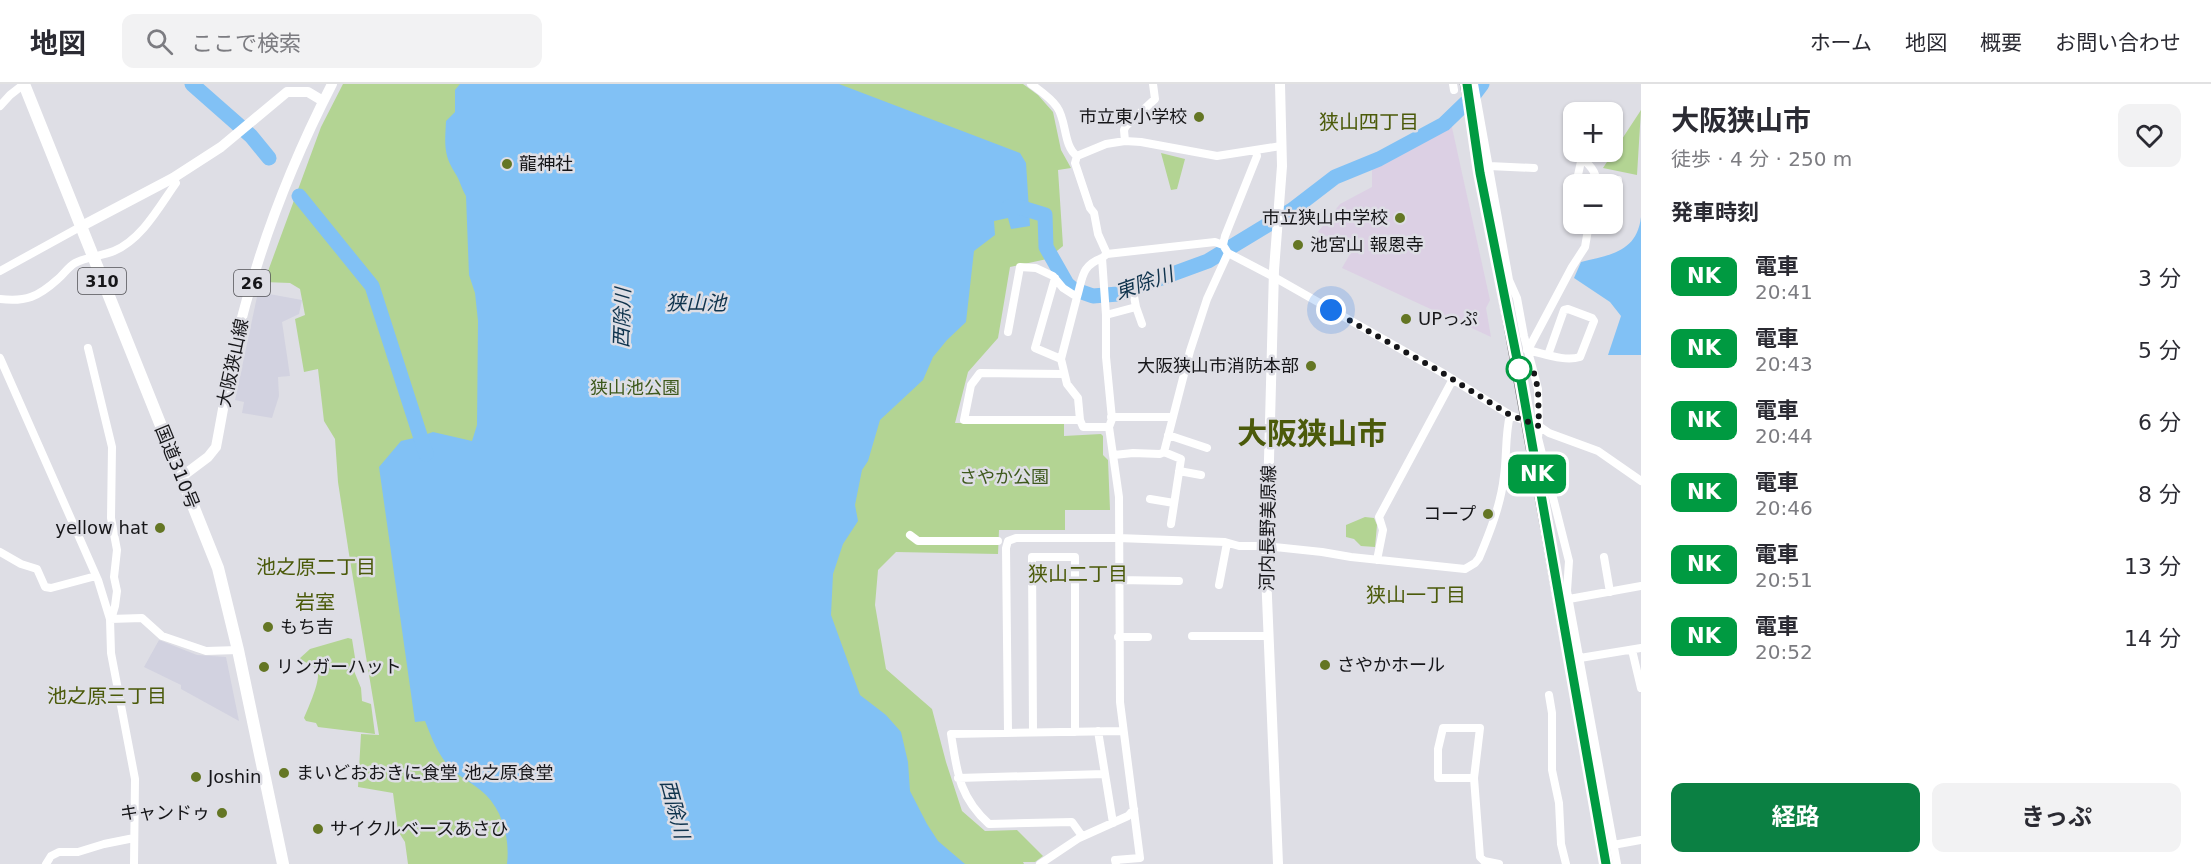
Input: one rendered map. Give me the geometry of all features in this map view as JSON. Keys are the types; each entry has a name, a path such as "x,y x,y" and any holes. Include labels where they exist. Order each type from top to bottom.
{"highway":[{"name":"国道310号","path":"24,84 218,568 238,650 283,864"}],"main road":[{"name":"大阪狭山線","path":"180,478 208,457 216,447 240,326 260,254 279,203 332,84"},
{"name":"河内長野美原線","path":"1278,864 1266,546 1274,277 1281,146 1280,84"},
{"path":"80,227 173,178 221,147 287,92 308,92 323,101"}],"street":[{"path":"0,106 24,84"},
{"path":"1030,84 1056,105 1064,119 1071,150 1077,156"},
{"path":"1125,141 1126,126 1155,99 1153,84"},
{"path":"1474,84 1509,280 1517,298 1538,389 1538,438 1569,561 1567,591 1617,864"},
{"path":"1077,156 1106,144 1125,141 1217,156 1281,146"},
{"path":"1164,452 1207,299 1226,250 1257,156 1256,151"},
{"path":"1077,156 1076,165 1090,208 1094,213 1104,256 1106,357 1111,417 1109,427 1119,496 1118,637 1122,731 1142,861 1115,860 1116,864"},
{"path":"1489,166 1534,168"},
{"path":"0,299 16,301 29,299 58,280 76,262 94,258 121,247 138,233 176,183 173,178"},
{"path":"0,272 80,227"},
{"path":"1527,349 1585,247 1587,234"},
{"path":"1109,427 1083,427 1078,398 1067,384 1061,359 1085,270 1090,263 1104,256 1215,242 1453,379 1510,415 1539,426 1549,433 1598,451 1641,481"},
{"path":"1008,332 1020,267 1036,268 1055,278 1063,288 1078,293"},
{"path":"1055,278 1035,348 1061,359"},
{"path":"1133,291 1142,324"},
{"path":"1106,315 1136,307"},
{"path":"1527,349 1548,354 1580,357 1594,321 1592,318 1568,309 1564,310 1548,354"},
{"path":"88,348 111,447 111,518 117,550 114,577 117,591 111,619 111,653 134,772 134,864"},
{"path":"0,358 96,576 111,619"},
{"path":"1064,374 980,373 971,385 964,420 1080,420"},
{"path":"1377,560 1383,530 1379,518 1453,379"},
{"path":"1008,732 1006,548 1008,541 1016,538 1118,538 1227,543 1464,569 1475,563 1494,519 1502,492 1507,453 1506,435 1510,415"},
{"path":"1111,417 1173,417"},
{"path":"1168,435 1207,448"},
{"path":"1114,455 1164,452 1181,459 1171,524"},
{"path":"1179,471 1201,475"},
{"path":"1150,499 1174,503"},
{"path":"910,535 918,541 998,541"},
{"path":"1219,585 1227,543"},
{"path":"0,552 21,564 37,569 45,586 51,588 96,576"},
{"path":"1033,732 1032,557 1075,557 1075,732"},
{"path":"1604,557 1610,592"},
{"path":"1118,580 1179,581"},
{"path":"1569,599 1641,586"},
{"path":"111,619 142,618 162,636 206,651 238,650"},
{"path":"1192,636 1268,636"},
{"path":"1118,637 1148,637"},
{"path":"1580,658 1636,649 1641,688"},
{"path":"1549,695 1552,713 1552,770 1559,803 1561,843 1566,864"},
{"path":"1474,778 1438,778 1438,749 1443,728 1480,728 1474,778 1480,857 1484,861 1499,864"},
{"path":"1098,731 1113,823"},
{"path":"1082,836 1072,822 989,824 968,801 958,778 951,734 1122,731"},
{"path":"958,778 1105,774"},
{"path":"1040,864 1082,836 1128,816 1134,809"},
{"path":"46,864 51,856 59,852 78,852 134,838"},
{"path":"1613,845 1641,840"}],"shaded area":[{"name":"市立狭山中学校","path":"1451,123 1490,300 1486,308 1491,337 1342,268 1353,249 1318,232 1340,204 1372,187 1372,168 1380,166"},
{"path":"258,292 302,300 299,314 282,322 290,376 278,377 279,396 272,418 242,413 244,402 235,400"},
{"path":"159,640 197,655 226,657 239,721 181,689 181,685 144,667"}],"green space":[{"name":"狭山池","path":"343,84 1023,84 1038,95 1053,112 1061,150 1071,168 1058,170 1063,246 1047,259 1010,267 998,338 968,372 955,423 1064,424 1064,436 1101,434 1103,436 1103,455 1108,460 1110,510 1065,510 1065,530 999,530 998,554 896,552 878,570 875,605 886,669 932,709 962,811 985,831 1017,830 1043,856 1035,862 1023,862 1024,864 408,864 405,842 398,831 393,793 358,787 361,734 379,735 338,482 335,439 324,421 318,369 304,372 295,319 305,315 300,289 290,283 264,282 321,127"},
{"path":"1641,110 1637,175 1603,168 1607,162 1623,162 1623,137"},
{"path":"1161,153 1185,159 1177,189 1171,190"},
{"path":"1365,517 1374,518 1377,525 1375,547 1361,546 1354,539 1346,537 1346,525"},
{"path":"348,638 352,639 356,664 354,671 361,688 362,701 371,704 375,734 318,727 316,723 306,721 304,718 314,693 318,674 314,667 299,659 310,649"}],"water":[{"name":"狭山池","path":"460,84 839,84 1020,153 1026,163 1030,226 1011,229 1008,218 994,221 995,235 974,251 966,322 933,357 923,380 880,420 868,461 862,470 855,505 858,521 843,544 833,574 831,615 860,695 886,715 901,732 908,762 910,791 938,841 965,864 507,864 504,827 492,802 446,763 425,721 415,722 379,467 401,441 433,432 472,441 477,425 478,321 475,293 469,275 466,196 448,160 445,142 446,121 455,112 455,90"},
{"path":"1641,217 1641,355 1608,355 1621,316 1610,302 1574,278 1581,262 1612,254 1628,245 1634,238"}],"waterway":[{"name":"西除川","path":"192,84 251,136 269,158"},
{"name":"東除川","path":"1009,207 1019,207 1045,215 1046,247 1067,284 1073,289 1093,296 1118,294 1208,261 1292,210 1335,177 1379,159 1444,124 1482,84"},
{"name":"西除川","path":"299,196 372,286 426,454"}],"railway":[{"path":"1462,84 1603,864"}],"train":[{"name":"NK","path":"1467,84 1480,173 1519,369 1606,864"}],"place":[{"name":"市立東小学校","path":"1199,117"},
{"name":"龍神社","path":"507,164"},
{"name":"市立狭山中学校","path":"1400,218"},
{"name":"池宮山 報恩寺","path":"1298,245"},
{"name":"UPっぷ","path":"1406,319"},
{"name":"大阪狭山市消防本部","path":"1311,366"},
{"name":"コープ","path":"1488,514"},
{"name":"yellow hat","path":"160,528"},
{"name":"もち吉","path":"268,627"},
{"name":"さやかホール","path":"1325,665"},
{"name":"リンガーハット","path":"264,667"},
{"name":"まいどおおきに食堂 池之原食堂","path":"284,773"},
{"name":"Joshin","path":"196,777"},
{"name":"キャンドゥ","path":"222,813"},
{"name":"サイクルベースあさひ","path":"318,829"}],"district":[{"name":"狭山四丁目","path":"1369,122"},
{"name":"大阪狭山市","path":"1312,434"},
{"name":"池之原二丁目","path":"316,567"},
{"name":"狭山二丁目","path":"1078,574"},
{"name":"狭山一丁目","path":"1416,595"},
{"name":"岩室","path":"315,602"},
{"name":"池之原三丁目","path":"107,696"}],"route":[{"path":"1331,310 1441,372 1510,415 1539,426 1538,389 1533,369 1519,369"}],"park label":[{"name":"狭山池公園","path":"635,388"},
{"name":"さやか公園","path":"1004,477"}]}
